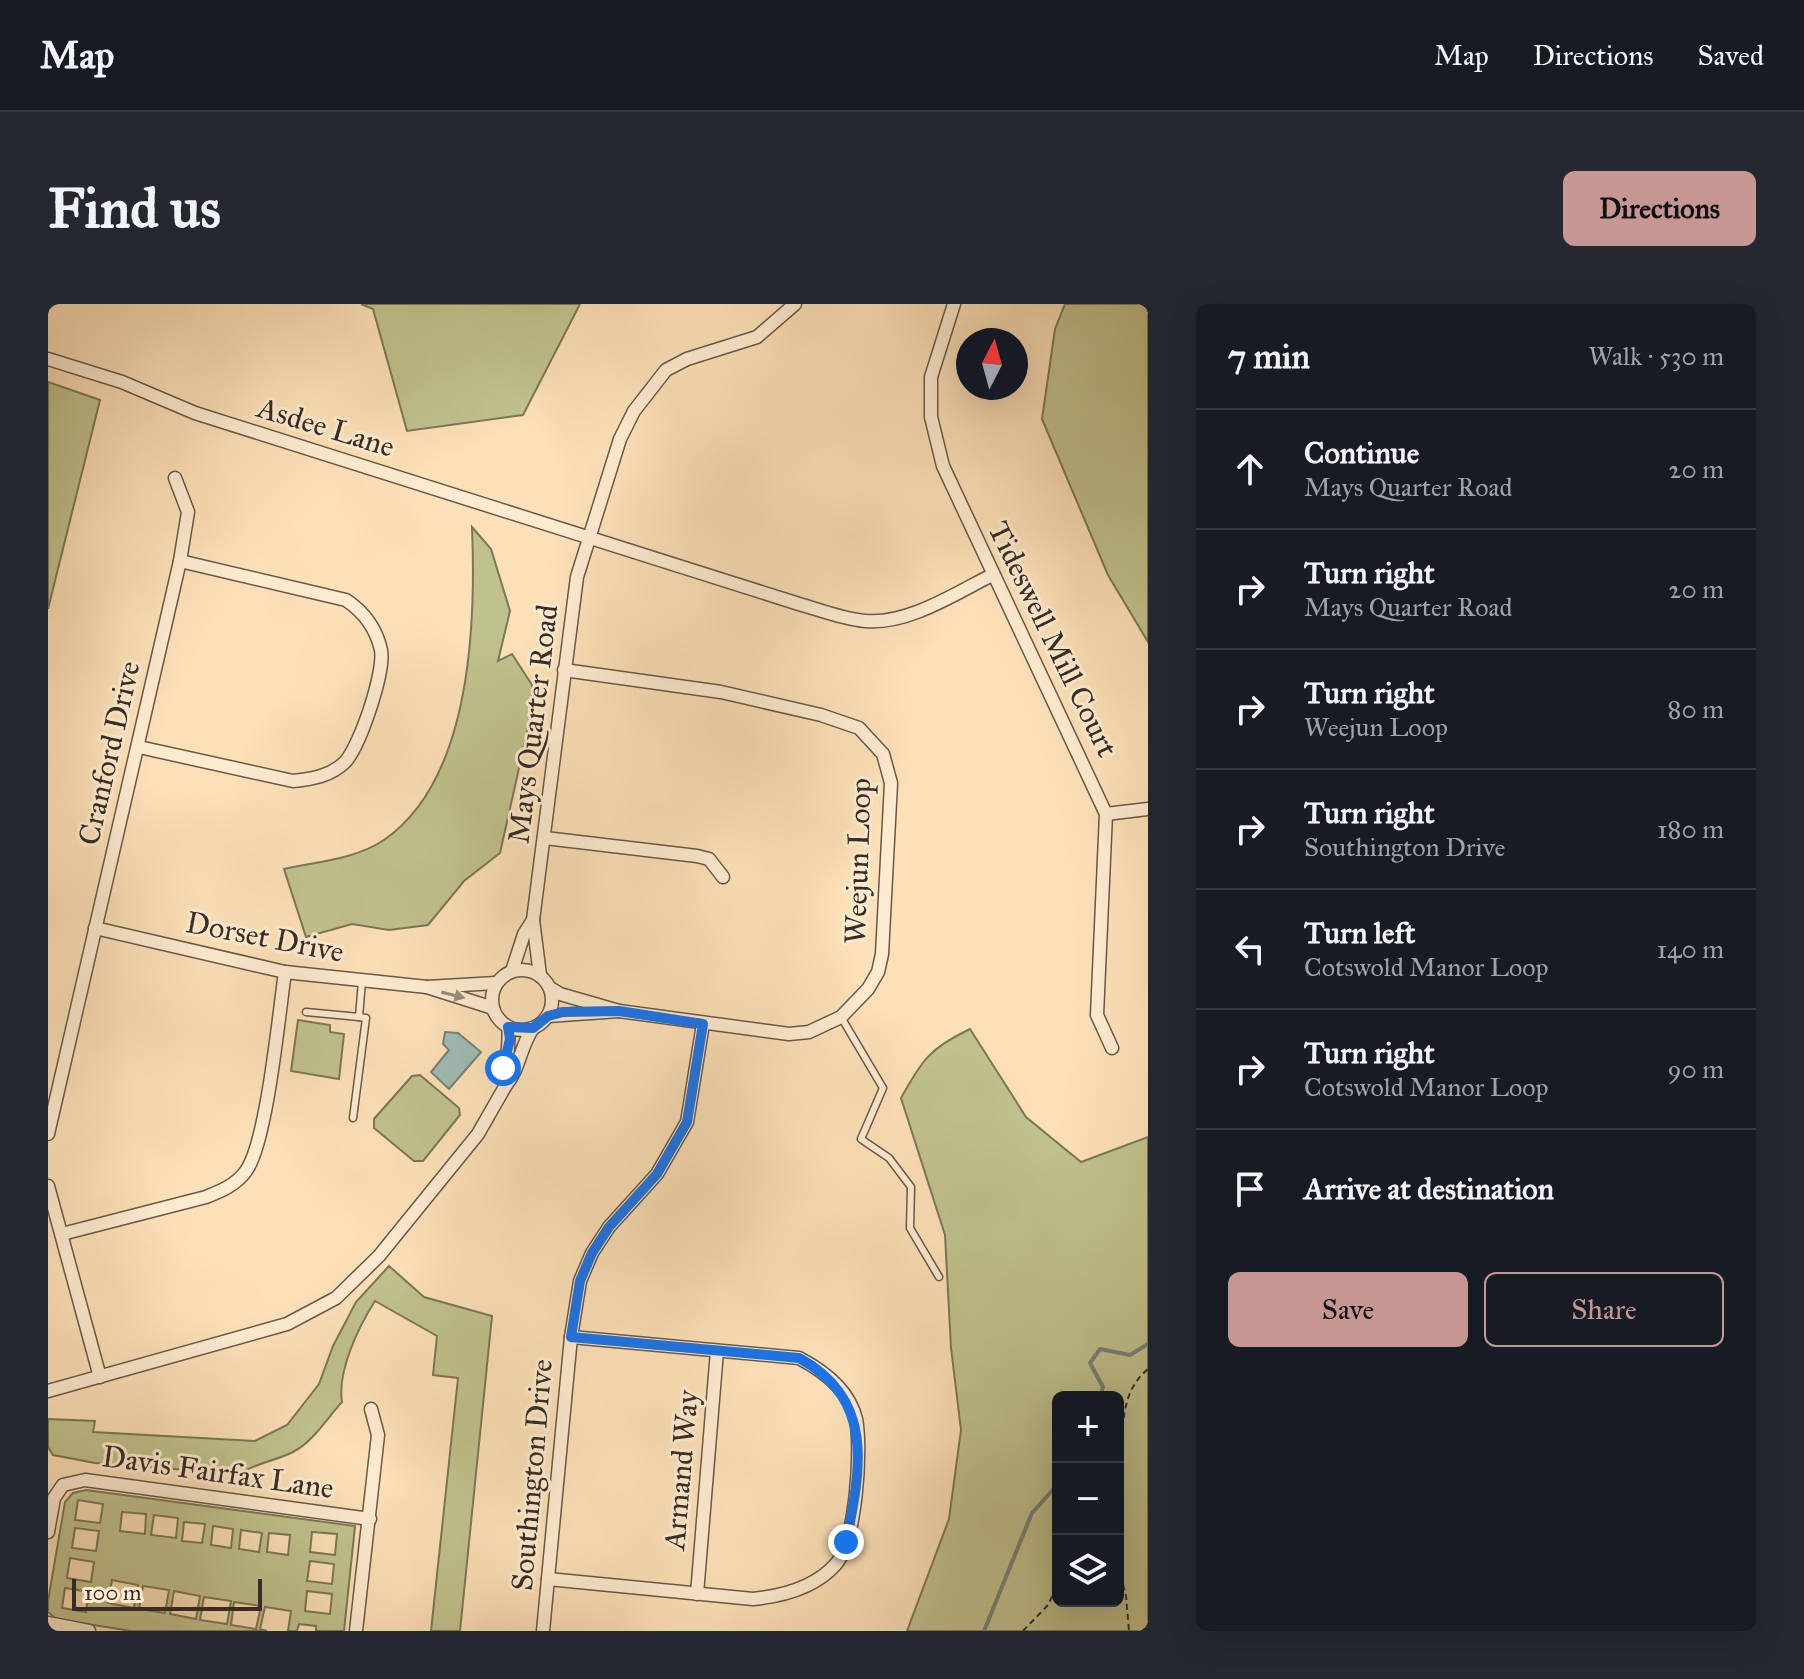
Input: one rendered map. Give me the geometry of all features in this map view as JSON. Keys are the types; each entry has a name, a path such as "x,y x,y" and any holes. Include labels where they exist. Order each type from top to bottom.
{"street":[{"name":"Mays Quarter Road","path":"540,975 533,920 577,577 592,537 620,439 649,390 666,370 687,359 757,337 795,304"},
{"name":"Tideswell Mill Court","path":"954,304 931,377 931,417 943,466 1106,814 1097,1015 1112,1048"},
{"name":"Asdee Lane","path":"48,359 122,382 195,413 799,604 866,621 892,619 937,603 992,575"},
{"name":"Cranford Drive","path":"48,1134 180,561 188,512 175,478"},
{"path":"139,747 293,781 318,779 343,765 359,745 382,653 371,623 361,610 346,600 180,561"},
{"name":"Weejun Loop","path":"550,988 560,994 619,1011 789,1034 809,1032 841,1017 868,989 882,954 891,783 889,767 872,739 859,728 821,715 721,692 564,670"},
{"path":"1106,814 1148,809"},
{"path":"545,838 697,856 709,859 723,877"},
{"name":"Mays Quarter Road","path":"512,971 524,934 533,920"},
{"name":"Dorset Drive","path":"95,928 285,972 427,987 496,983"},
{"path":"48,1391 287,1324 336,1298 379,1256 478,1134 517,1071 526,1038 548,1016 553,1002 550,988 540,975 522,969 512,971 496,983 493,1008 508,1027 510,1039 503,1068 506,1085"},
{"path":"62,1234 206,1197 223,1191 246,1170 261,1127 285,972"},
{"name":"Dorset Drive","path":"427,987 493,1008"},
{"name":"Weejun Loop","path":"548,1016 619,1011"},
{"name":"Southington Drive","path":"543,1631 571,1337 580,1281 592,1253 609,1227 657,1174 687,1122 703,1024"},
{"path":"508,1027 533,1028"},
{"path":"48,1186 100,1377"},
{"path":"548,1579 753,1599 798,1590 837,1562 846,1542 855,1488 856,1418 842,1391 826,1372 799,1358 571,1337"},
{"name":"Armand Way","path":"697,1594 717,1351"},
{"path":"356,1631 378,1435 371,1409"},
{"name":"Davis Fairfax Lane","path":"48,1532 54,1498 63,1485 85,1480 370,1519"},
{"path":"48,1623 89,1631"}],"lane":[{"path":"359,1017 362,981"},
{"path":"306,1012 366,1018 353,1118"},
{"path":"841,1017 883,1088 861,1139 889,1158 911,1187 910,1228 939,1277"}],"path":[{"path":"1124,1414 1132,1383 1148,1369"},
{"path":"1124,1588 1129,1631"},
{"path":"1023,1631 1052,1597"}],"green space":[{"path":"361,304 580,304 523,415 407,431 373,309"},
{"path":"1065,304 1145,304 1148,312 1148,642 1108,575 1042,419 1055,329"},
{"path":"48,382 100,400 48,609"},
{"path":"472,527 491,549 510,611 498,661 512,654 532,685 532,710 500,853 464,881 428,925 389,930 352,924 306,937 284,869 348,856 384,840 413,813 435,779 452,740 469,653"},
{"path":"298,1020 330,1025 330,1032 344,1034 339,1079 291,1071"},
{"path":"970,1029 1026,1117 1081,1162 1148,1137 1148,1631 907,1631 949,1519 961,1430 951,1348 945,1235 901,1098 915,1074 936,1049"},
{"path":"420,1075 459,1108 460,1115 423,1161 414,1161 374,1128 374,1119 412,1076"},
{"path":"389,1266 424,1297 492,1316 460,1631 431,1631 458,1378 433,1375 437,1336 375,1301 362,1323 346,1363 342,1402 307,1442 286,1455 239,1474 95,1463 53,1455 48,1447 48,1419 95,1421 93,1432 255,1441 287,1425 319,1384 333,1346 356,1302"},
{"path":"86,1490 355,1526 344,1631 316,1631 316,1626 299,1624 297,1631 288,1631 291,1611 265,1607 260,1629 267,1631 131,1631 56,1619 48,1612 48,1601 65,1502 73,1493","holes":["78,1500 103,1504 100,1523 75,1520","122,1512 146,1514 145,1534 120,1531","154,1515 178,1518 176,1538 151,1535","184,1522 205,1524 202,1543 182,1541","213,1526 233,1529 231,1548 211,1545","75,1528 99,1531 96,1551 72,1548","241,1530 262,1533 259,1552 239,1549","312,1532 337,1534 335,1555 310,1552","269,1533 290,1535 288,1555 267,1552","70,1558 94,1562 91,1582 67,1578","310,1561 334,1564 332,1584 307,1581","112,1580 138,1585 134,1608 108,1603","143,1586 169,1590 165,1613 139,1609","65,1588 89,1592 86,1612 62,1608","174,1591 200,1596 196,1619 170,1614","307,1591 332,1594 330,1614 305,1611","204,1597 231,1601 227,1624 200,1620","234,1602 261,1606 256,1629 231,1625"]}],"water":[{"path":"445,1032 458,1033 481,1052 449,1089 431,1072 449,1050 443,1044"}],"waterway":[{"path":"1102,1391 1103,1387 1090,1363 1100,1349 1130,1355 1148,1344"},
{"path":"984,1631 1032,1513 1052,1491"}],"route":[{"path":"503,1068 509,1049 508,1027 516,1030 533,1028 548,1016 563,1012 597,1014 619,1011 703,1024 687,1122 657,1174 609,1227 592,1253 580,1281 571,1337 799,1358 826,1372 842,1391 856,1418 855,1488 846,1542"}]}
